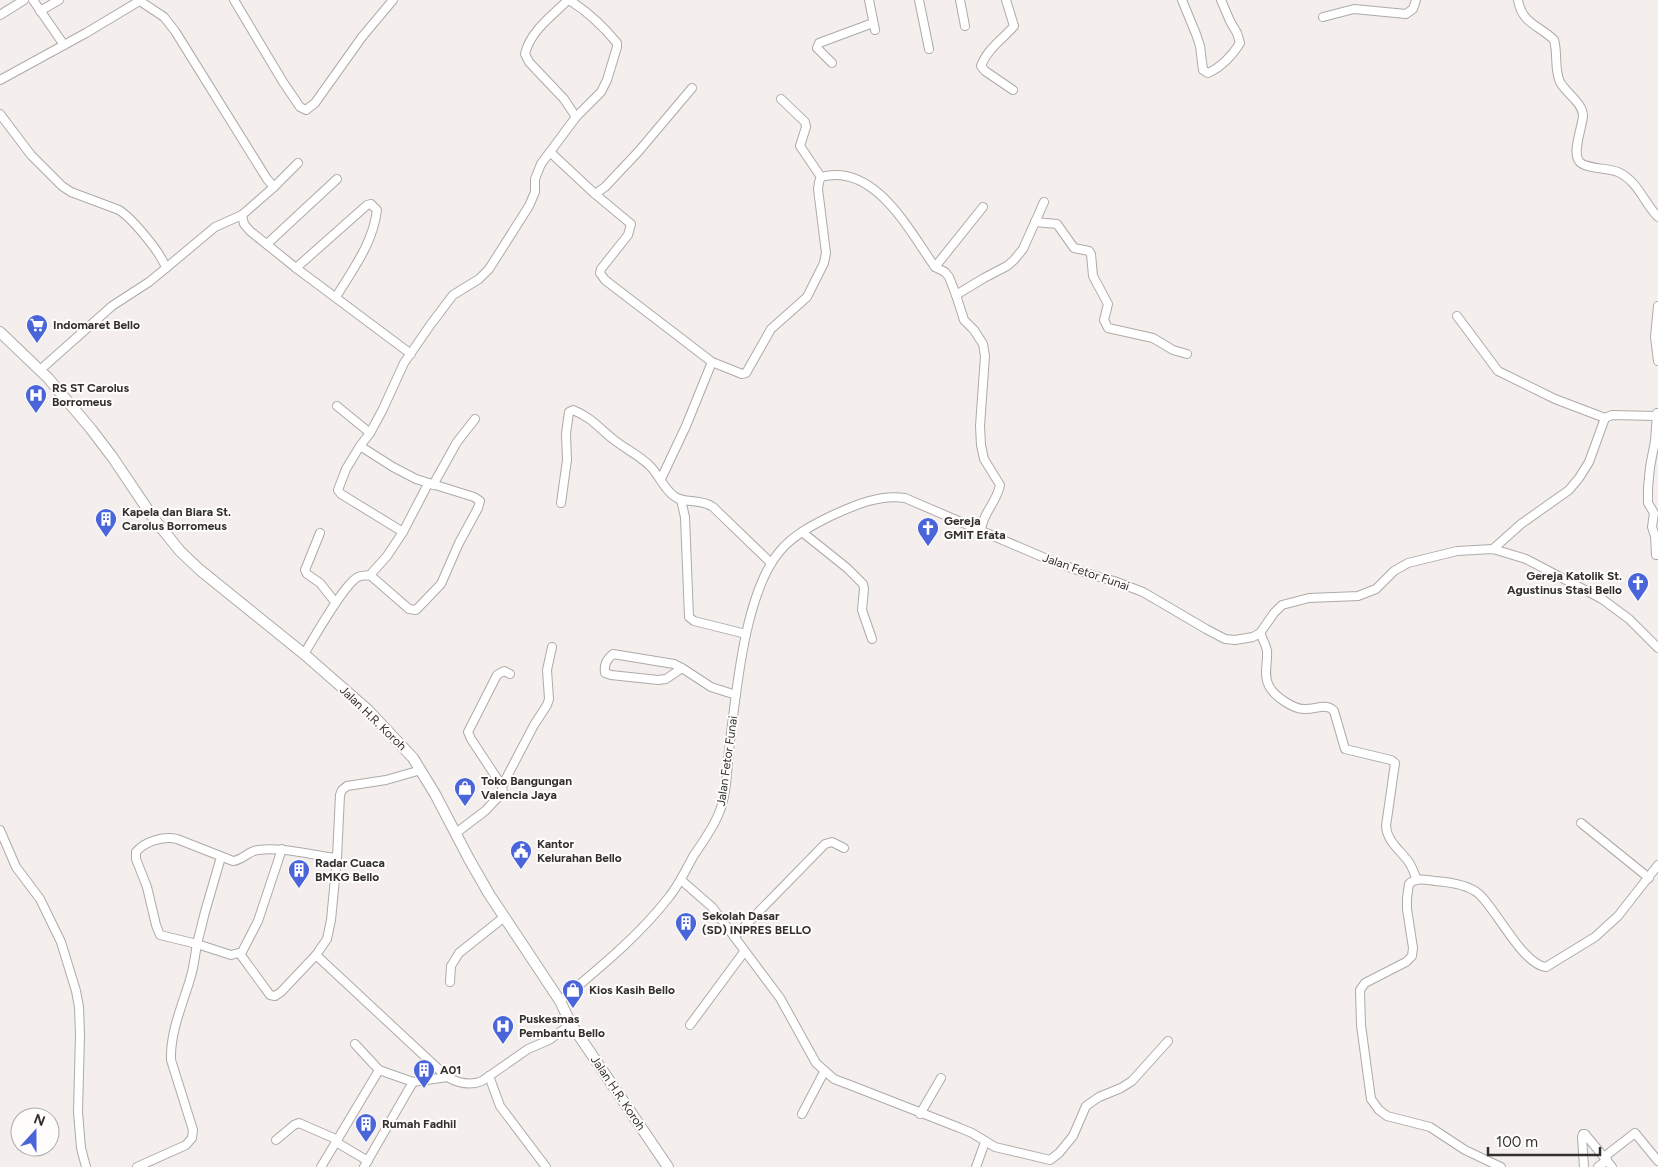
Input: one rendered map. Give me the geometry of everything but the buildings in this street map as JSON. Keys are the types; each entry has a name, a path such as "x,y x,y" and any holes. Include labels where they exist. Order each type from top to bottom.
{"main road":[{"name":"Jalan H.R. Koroh","path":"0,332 40,370 91,429 113,458 154,520 180,551 200,570 304,654 380,721 404,747 421,770 456,833 468,859 503,918 560,1001 572,1024 668,1167"}],"street":[{"path":"0,15 24,0"},
{"path":"33,0 64,46"},
{"path":"40,11 59,0"},
{"path":"0,80 64,46 140,0 164,17 175,30 262,172 274,187"},
{"path":"234,0 283,82 300,107 306,110 315,103 362,37 394,0"},
{"path":"403,532 339,492 339,484 346,469 382,411 401,370 449,300 489,270 529,206 535,192 535,179 541,164 576,117 601,92 607,80 617,45 611,35 580,6 568,0 532,38 525,54 529,62 564,99 576,117"},
{"path":"832,63 819,52 817,48 819,43 874,26 869,0"},
{"path":"919,0 929,49"},
{"path":"960,0 965,26"},
{"path":"1006,0 1014,26 995,45 981,66 985,71 1013,90"},
{"path":"1182,0 1200,46 1203,70 1208,73 1234,52 1240,43 1221,0"},
{"path":"1323,17 1354,9 1406,14 1414,9 1416,0"},
{"path":"1518,0 1521,12 1526,20 1554,40 1558,77 1582,111 1576,154 1577,159 1583,165 1616,171 1629,178 1646,204 1658,217"},
{"path":"595,194 605,188 638,152 692,88"},
{"path":"781,99 805,122 806,127 800,146 821,176"},
{"path":"0,114 31,155 62,186 71,192 122,212 153,245 164,261 166,268"},
{"path":"550,152 631,224 628,235 601,269 602,277 673,334 712,362 742,374 746,373 771,329 807,297 826,256 818,189 821,176"},
{"path":"40,370 112,306 149,282 215,228 242,215 298,163"},
{"path":"821,176 839,175 855,179 868,185 892,205 935,267 944,272 956,295 964,320 974,330 983,344 985,356 980,426 981,445 984,459 1000,485 998,495 983,518 980,530"},
{"path":"267,244 338,179"},
{"path":"956,295 1007,266 1014,260 1023,249 1044,202"},
{"path":"296,268 367,205 371,204 377,210 376,224 365,249 336,296"},
{"path":"935,267 983,207"},
{"path":"242,215 244,224 250,231 296,268 412,354"},
{"path":"1035,222 1057,224 1074,248 1088,251 1091,254 1093,276 1108,304 1104,320 1108,328 1153,338 1173,350 1187,354"},
{"path":"1658,306 1655,336 1658,360"},
{"path":"1457,316 1498,371 1555,400 1605,418 1612,415 1657,414 1656,441 1650,467 1648,503 1655,509 1652,527 1655,536 1656,555 1658,555"},
{"path":"661,478 686,426 712,362"},
{"path":"336,406 370,432"},
{"path":"561,503 567,460 567,419 569,412 572,410 579,412 599,425 612,439 641,458 661,478 671,493 680,500 685,517 689,617 694,621 746,634"},
{"path":"1493,550 1521,524 1570,490 1588,462 1605,418"},
{"path":"370,576 387,556 457,442 476,419"},
{"path":"304,654 336,602 355,579 370,576 412,610 422,605 441,584 480,501 474,497 430,484 393,468 360,446"},
{"name":"Jalan Fetor Funai","path":"560,1001 615,954 669,897 713,825 721,808 724,792 746,634 763,576 780,550 802,532 841,511 869,501 891,497 905,498 1061,565 1143,592 1218,636 1235,640 1253,637 1260,633"},
{"path":"680,500 709,504 771,563"},
{"path":"802,532 847,568 863,584 862,610 872,639"},
{"path":"320,533 305,570 306,574 320,583 336,602"},
{"path":"1417,880 1409,862 1390,840 1386,830 1395,763 1391,760 1346,750 1342,745 1334,711 1330,707 1302,709 1276,695 1266,681 1267,649 1260,633 1282,605 1309,598 1358,596 1376,589 1394,571 1408,563 1457,551 1493,550 1526,559 1602,599 1629,619 1658,648"},
{"path":"502,786 534,725 547,705 549,698 547,670 552,647"},
{"path":"682,668 666,679 658,680 605,674 606,662 613,654 674,664 682,668 711,687 736,695"},
{"path":"456,833 498,799 503,792 502,786 468,732 496,675 504,671 510,674"},
{"path":"240,954 270,995 275,996 281,992 323,947 329,933 337,858 340,795 342,790 347,786 386,780 421,770"},
{"path":"1581,823 1649,878"},
{"path":"0,830 16,867 40,899 61,942 76,991 79,1007 80,1035 78,1112 86,1167"},
{"path":"282,849 258,921 240,954 231,956 197,944 159,934 147,887 136,859 136,852 141,847 166,837 233,861 238,860 247,853 259,850 282,849 337,858"},
{"path":"734,937 825,844 832,842 844,848"},
{"path":"137,1167 186,1145 193,1136 170,1052 175,1026 192,974 204,912 221,857"},
{"path":"1501,1167 1465,1150 1430,1127 1387,1116 1379,1110 1371,1099 1361,1026 1360,990 1365,983 1406,962 1412,956 1413,948 1407,916 1406,898 1409,884 1413,880 1441,881 1465,887 1478,893 1516,943 1537,964 1546,967 1595,937 1618,916 1658,865"},
{"path":"681,880 712,907 780,998 810,1054 824,1072 834,1079 972,1133 994,1147 1050,1160 1056,1167"},
{"path":"450,982 451,966 459,952 503,918"},
{"path":"690,1024 744,952"},
{"path":"316,954 447,1077 458,1082 473,1083 482,1081 528,1049 549,1040 572,1024"},
{"path":"1050,1160 1059,1153 1072,1136 1086,1106 1099,1097 1132,1081 1168,1041"},
{"path":"354,1044 379,1070 413,1082 447,1077"},
{"path":"321,1167 379,1070"},
{"path":"802,1114 824,1072"},
{"path":"489,1076 500,1106 546,1167"},
{"path":"920,1114 941,1078"},
{"path":"276,1140 299,1123 337,1141 366,1164 413,1082"},
{"path":"1584,1167 1582,1134 1587,1136 1612,1167"},
{"path":"1598,1167 1635,1134 1658,1161"},
{"path":"976,1167 985,1142"}],"place":[{"name":"Indomaret Bello","path":"37,344"},
{"name":"RS ST Carolus Borromeus","path":"36,414"},
{"name":"Kapela dan Biara St. Carolus Borromeus","path":"106,538"},
{"name":"Gereja GMIT Efata","path":"928,547"},
{"name":"Gereja Katolik St. Agustinus Stasi Bello","path":"1638,602"},
{"name":"Toko Bangungan Valencia Jaya","path":"465,807"},
{"name":"Kantor Kelurahan Bello","path":"521,870"},
{"name":"Radar Cuaca BMKG Bello","path":"299,889"},
{"name":"Sekolah Dasar (SD) INPRES BELLO","path":"686,942"},
{"name":"Kios Kasih Bello","path":"573,1009"},
{"name":"Puskesmas Pembantu Bello","path":"503,1045"},
{"name":"A01","path":"424,1089"},
{"name":"Rumah Fadhil","path":"366,1143"}]}
